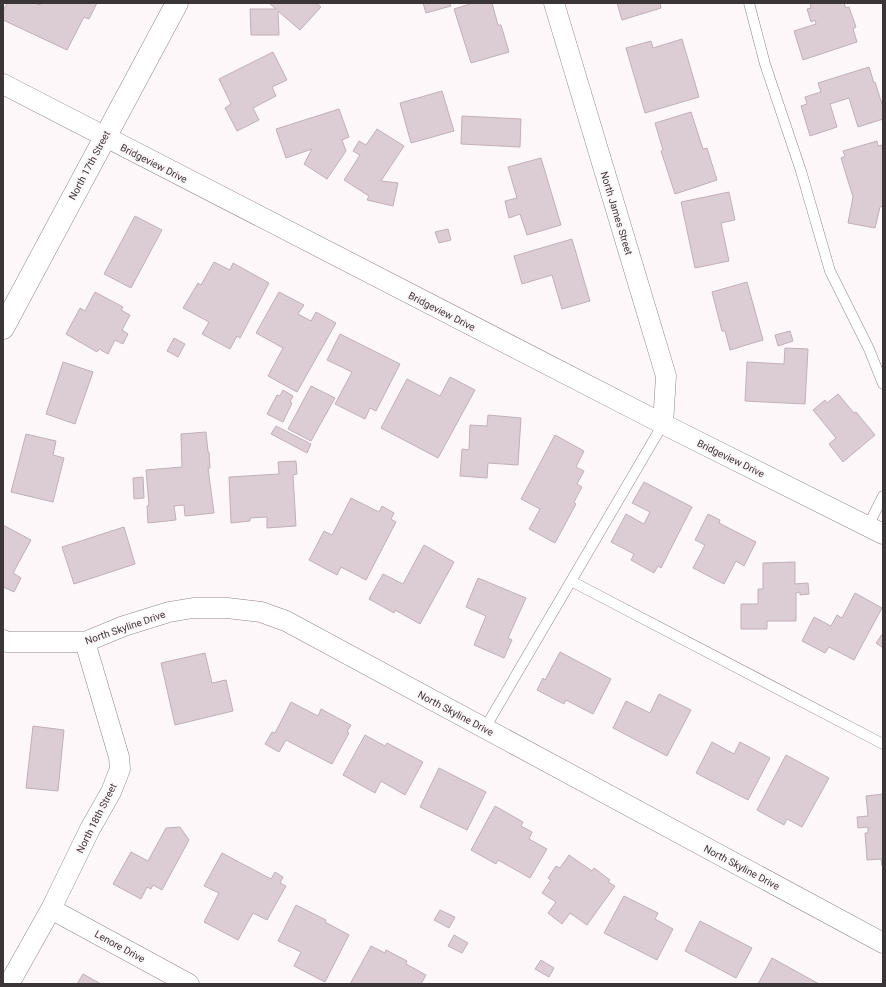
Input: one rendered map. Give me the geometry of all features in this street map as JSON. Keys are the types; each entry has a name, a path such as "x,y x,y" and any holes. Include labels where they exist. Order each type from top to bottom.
{"street":[{"name":"North 17th Street","path":"3,328 177,3"},
{"name":"North James Street","path":"554,3 666,376 664,424"},
{"name":"Bridgeview Drive","path":"3,84 664,424 876,530"},
{"name":"North Skyline Drive","path":"3,640 7,642 85,642 124,626 169,612 193,608 227,608 261,612 286,621 883,943"},
{"name":"North 18th Street","path":"9,984 51,909 120,769 119,757 85,642"},
{"name":"Lenore Drive","path":"51,909 189,984"}],"lane":[{"path":"749,3 765,64 801,171 830,271 869,349 883,384"},
{"path":"485,728 664,424"},
{"path":"876,530 883,496"},
{"path":"571,581 883,744"}],"building":[{"path":"7,3 35,3 40,5 41,3 97,3 89,19 84,17 67,50 3,20 3,11"},
{"path":"269,3 316,3 321,7 300,30 278,11 279,35 251,35 250,9 276,9"},
{"path":"423,3 450,3 451,6 426,13"},
{"path":"473,3 492,3 498,25 501,25 509,52 471,63 454,9"},
{"path":"617,3 660,3 661,8 622,20"},
{"path":"810,3 844,3 846,8 849,7 856,27 853,29 857,42 803,60 794,31 816,24 815,20 811,22 807,9 811,8"},
{"path":"682,39 699,97 645,113 626,48 651,41 653,48"},
{"path":"273,52 287,80 272,87 276,96 253,108 259,120 237,131 225,108 231,104 219,79"},
{"path":"869,67 883,107 883,119 858,127 849,98 830,104 837,127 810,136 801,106 807,104 805,97 821,92 818,83"},
{"path":"442,91 454,131 411,143 400,103"},
{"path":"339,109 349,137 342,140 346,151 327,179 304,164 312,149 286,158 276,129"},
{"path":"691,112 703,149 707,148 717,180 675,194 661,151 663,150 655,123"},
{"path":"462,116 521,119 520,147 461,144"},
{"path":"377,129 404,146 381,181 398,183 393,206 367,200 369,196 344,180 360,155 353,151 359,141 366,145"},
{"path":"877,141 878,146 882,145 883,148 883,206 880,207 875,228 848,223 853,197 841,158 845,156 843,151"},
{"path":"541,158 561,225 527,235 520,214 509,218 505,201 517,198 508,167"},
{"path":"729,192 735,220 721,223 729,261 695,268 681,202"},
{"path":"135,216 162,230 131,288 104,274"},
{"path":"448,229 451,240 439,243 435,232"},
{"path":"572,239 590,301 562,309 552,275 522,284 514,256"},
{"path":"214,262 230,270 233,263 269,283 240,338 237,336 230,349 202,334 209,322 183,308 198,283 201,285"},
{"path":"747,282 763,340 730,350 725,331 722,331 712,292"},
{"path":"95,292 123,307 121,310 130,315 122,330 128,334 123,344 115,340 108,354 99,349 97,352 66,334 80,308 85,311"},
{"path":"279,292 304,305 298,314 311,321 316,312 336,323 297,392 268,376 283,348 256,333"},
{"path":"790,331 793,341 778,346 775,335"},
{"path":"340,334 400,364 376,411 370,408 365,419 335,404 352,372 327,360"},
{"path":"174,338 185,344 178,357 167,351"},
{"path":"785,348 808,349 805,404 745,401 747,362 784,364"},
{"path":"63,362 93,372 75,424 46,414"},
{"path":"450,377 475,390 438,458 381,428 407,379 440,396"},
{"path":"311,386 335,398 311,441 288,429"},
{"path":"283,390 293,396 290,402 292,403 283,422 267,414 277,395 280,396"},
{"path":"838,394 854,413 856,412 875,435 843,462 829,444 836,438 813,410 825,400 827,403"},
{"path":"488,415 521,418 518,465 488,463 487,478 460,476 462,449 469,450 470,425 487,426"},
{"path":"276,426 311,444 307,453 271,434"},
{"path":"206,432 210,468 208,468 214,513 185,516 184,505 174,506 176,520 148,523 147,506 149,505 146,470 182,467 181,434"},
{"path":"26,434 56,441 53,455 64,458 53,502 11,492"},
{"path":"555,435 584,451 576,467 584,471 577,484 582,487 574,502 576,504 555,543 529,529 540,509 521,499"},
{"path":"296,461 297,474 293,475 296,526 267,528 267,517 250,518 250,521 231,523 229,477 279,474 278,462"},
{"path":"143,477 144,498 134,499 133,478"},
{"path":"644,482 692,507 661,568 658,566 654,573 631,560 634,554 611,542 626,514 644,524 650,512 632,503"},
{"path":"351,498 379,512 382,506 394,513 391,519 396,522 366,580 341,567 337,575 309,560 324,531 332,535"},
{"path":"708,514 720,520 719,523 756,542 744,566 736,561 724,584 693,568 705,545 695,540"},
{"path":"3,525 31,540 13,573 21,578 14,592 3,587"},
{"path":"124,527 135,564 74,584 62,547"},
{"path":"424,545 454,562 420,624 395,610 394,613 369,599 383,574 403,584"},
{"path":"795,562 795,584 808,583 809,594 800,595 800,592 796,593 796,621 767,621 767,629 741,629 741,604 758,604 758,589 763,589 763,563"},
{"path":"478,578 526,598 508,638 512,640 504,658 474,645 486,616 466,607"},
{"path":"855,593 882,608 854,660 829,647 825,653 802,641 814,617 831,626 837,615 842,618"},
{"path":"883,633 883,648 876,643"},
{"path":"560,652 611,679 593,714 566,700 564,704 537,690 543,678 545,680"},
{"path":"205,653 212,683 226,680 233,711 175,725 161,663"},
{"path":"659,694 691,710 667,756 613,728 626,701 650,713"},
{"path":"291,702 318,716 321,709 351,725 347,732 349,733 332,764 286,740 279,752 265,744 272,732 275,733"},
{"path":"33,726 64,730 58,791 26,788"},
{"path":"365,735 385,746 387,743 423,762 405,795 381,781 375,793 343,775"},
{"path":"712,742 734,754 740,742 770,758 748,800 696,773"},
{"path":"786,755 829,778 802,827 787,819 784,825 757,810"},
{"path":"439,768 486,792 467,830 420,807"},
{"path":"883,794 882,866 881,859 867,860 865,833 868,833 868,827 858,828 857,817 868,816 866,796"},
{"path":"495,806 523,822 521,826 532,832 529,839 547,849 530,878 498,860 496,864 471,850"},
{"path":"180,827 189,840 162,890 153,885 151,889 147,887 141,899 113,884 131,852 148,861 166,828"},
{"path":"222,853 271,879 275,872 283,877 280,883 286,886 267,920 253,913 238,940 204,922 219,893 204,886"},
{"path":"569,855 592,871 594,868 610,880 608,882 615,886 587,925 570,913 562,924 548,913 556,902 542,893 551,880 548,878 556,866 560,868"},
{"path":"624,896 658,913 655,919 673,929 657,960 604,933"},
{"path":"296,905 326,920 325,922 349,935 325,982 294,966 301,952 278,941"},
{"path":"440,910 455,917 449,928 434,920"},
{"path":"700,921 752,948 736,978 685,951"},
{"path":"454,935 468,943 462,953 448,946"},
{"path":"371,946 385,953 386,950 407,961 406,964 426,975 421,984 350,984"},
{"path":"772,958 819,984 758,984"},
{"path":"541,960 554,968 549,977 535,969"},
{"path":"83,974 101,984 77,984"}]}
